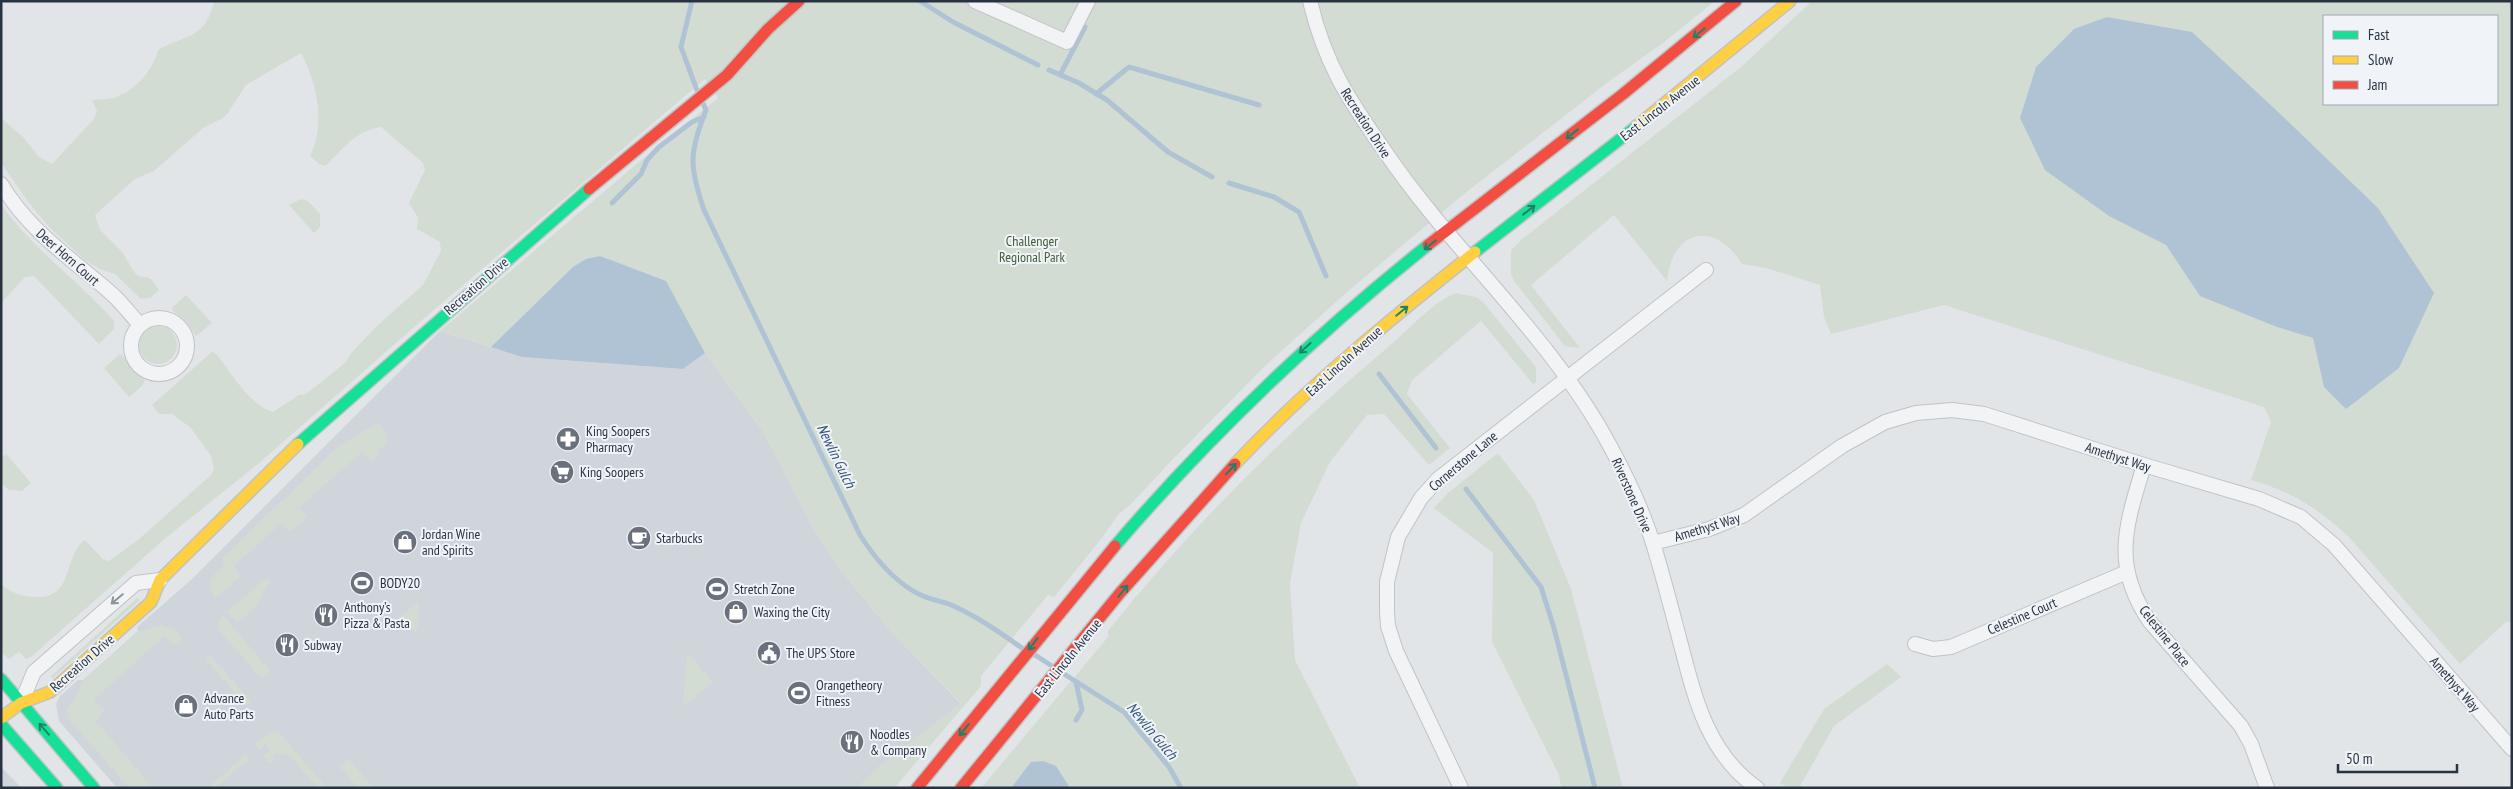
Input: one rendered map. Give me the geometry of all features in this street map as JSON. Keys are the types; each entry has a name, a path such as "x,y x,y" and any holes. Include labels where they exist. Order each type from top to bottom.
{"main road":[{"name":"Recreation Drive","path":"21,703 50,692 115,635 151,602 160,580 307,436 583,194 727,75 768,29 799,1"},
{"path":"917,788 1064,606 1143,513 1280,371 1330,326 1654,70 1736,1"},
{"name":"East Lincoln Avenue","path":"961,788 1092,628 1204,497 1288,411 1382,327 1469,256 1732,52 1790,1"},
{"path":"1,679 94,788"},
{"path":"1,718 21,703"},
{"path":"1,724 57,788"}],"street":[{"path":"975,1 1067,42 1088,1"},
{"name":"Recreation Drive","path":"1310,1 1324,49 1349,100 1403,179 1447,232"},
{"name":"Deer Horn Court","path":"1,184 29,222 44,238 114,295 140,325"},
{"name":"Riverstone Drive","path":"1447,232 1469,256 1566,378 1609,444 1633,491 1653,543 1693,693 1705,725 1728,761 1745,779 1757,788"},
{"name":"Cornerstone Lane","path":"1461,788 1391,638 1386,598 1394,552 1406,522 1430,487 1566,378 1706,270"},
{"path":"165,319 180,328 187,344 183,361 177,367 161,374 152,374 137,365 132,357 131,340 140,325 148,320 165,319"},
{"name":"Amethyst Way","path":"1653,543 1709,529 1744,515 1842,446 1874,427 1898,418 1931,411 1952,410 1984,414 2144,466 2260,499 2301,517 2340,552 2512,749"},
{"name":"Celestine Place","path":"2144,466 2125,533 2128,572 2138,603 2150,622 2241,726 2251,744 2267,788"},
{"name":"Celestine Court","path":"1915,644 1933,649 1951,647 2128,572"},
{"name":"Recreation Drive","path":"21,703 34,672 136,583 160,580"}],"shaded area":[{"path":"440,331 522,357 683,369 705,353 763,431 812,526 847,578 890,630 963,706 894,788 117,788 59,721 56,704 60,696 78,680 83,680 138,631 137,627 192,579"},
{"path":"1,767 14,780 21,788 1,788"}],"green space":[{"name":"Challenger Regional Park","path":"214,1 1715,1 1663,43 1608,82 1459,198 1346,293 1267,364 1132,503 1118,515 1102,538 1054,597 1048,595 981,676 981,686 894,788 857,788 877,768 961,703 890,630 834,562 812,526 763,431 705,353 683,369 522,357 440,331 633,167 718,98 705,79 421,321 258,464 167,537 32,656 26,659 19,652 9,659 1,652 1,584 20,595 33,597 47,596 56,592 62,585 78,547 85,540 103,559 109,561 138,540 211,475 214,469 211,456 190,427 172,414 159,414 152,405 213,351 247,394 254,401 273,412 299,395 306,394 345,363 352,352 379,324 423,285 441,251 440,242 417,229 418,218 409,203 425,170 423,163 381,127 364,132 356,137 325,166 319,164 310,156 318,131 318,104 307,65 301,53 246,85 223,118 203,128 154,171 135,179 95,215 100,230 123,253 134,272 139,276 150,278 159,290 150,298 141,299 115,274 100,269 86,261 50,228 29,203 1,163 1,118 23,137 38,156 52,164 94,119 97,111 92,100 116,97 130,90 148,72 158,50 194,34 200,29 206,22"},
{"path":"1812,1 2512,1 2512,622 2506,622 2460,664 2348,536 2326,517 2304,502 2280,490 2251,480 2271,422 2264,407 1944,305 1831,334 1824,317 1820,285 1766,268 1742,264 1731,250 1720,241 1708,236 1696,236 1686,241 1677,250 1667,281 1614,215 1531,285 1580,348 1565,346 1514,281 1511,274 1511,250 1521,240 1741,67"},
{"path":"301,199 308,201 320,214 320,227 314,233 289,205"},
{"path":"1,204 41,250 114,321 114,329 99,344 34,276 25,277 1,303"},
{"path":"1456,293 1476,297 1483,302 1536,367 1536,382 1533,384 1481,321 1412,380 1407,394 1450,448 1429,465 1384,414 1367,415 1330,462 1301,523 1290,583 1295,660 1360,788 981,788 1108,637 1108,631 1140,592 1206,518 1276,447 1313,413 1430,309"},
{"path":"186,295 212,323 196,336 186,321 173,311 172,308"},
{"path":"158,326 172,331 177,345 172,359 158,364 144,359 139,345 144,331"},
{"path":"120,354 131,369 145,380 142,386 129,397 104,368"},
{"path":"378,423 385,432 387,439 377,452 379,455 371,461 362,452 299,507 307,517 290,532 281,523 234,566 240,577 215,599 210,584 216,573 224,566 223,558 340,445"},
{"path":"1498,453 1534,500 1571,589 1623,788 1561,788 1559,775 1492,642 1493,553 1434,508 1448,493"},
{"path":"6,454 31,483 22,491 9,490 1,483 1,459"},
{"path":"265,579 271,580 258,601 260,603 237,623 227,612"},
{"path":"137,598 140,600 53,678 50,677"},
{"path":"419,601 418,629 415,632 405,620 398,626 393,626 394,622"},
{"path":"223,615 270,671 262,679 219,630 218,622"},
{"path":"161,625 175,630 182,640 175,646 165,636 94,699 104,710 96,721 153,788 129,788 68,718 66,708 74,701 83,680 138,632"},
{"path":"687,652 713,682 684,706 683,704"},
{"path":"207,655 211,656 251,701 247,707 206,660"},
{"path":"1887,664 1901,677 1834,726 1799,788 1789,788 1780,783 1824,709"},
{"path":"271,732 277,732 281,735 327,788 318,788 289,755 275,753 273,762 269,763 264,756 270,750 265,744 259,750 255,744"},
{"path":"246,754 248,760 216,788 208,788"},
{"path":"348,758 374,788 358,788 339,766"}],"water":[{"path":"2107,17 2192,32 2378,208 2434,293 2399,368 2346,409 2324,387 2313,338 2277,327 2200,296 2166,245 2109,216 2045,170 2020,118 2036,67 2074,29"},
{"path":"600,256 666,281 705,353 683,369 522,357 491,347 573,267 586,259"},
{"path":"1043,761 1056,766 1070,788 1011,788 1031,762"}],"waterway":[{"name":"Newlin Gulch","path":"692,1 681,47 698,93"},
{"path":"920,1 953,22 1038,65"},
{"path":"1060,75 1085,27"},
{"path":"1096,94 1129,67 1259,105"},
{"path":"1049,70 1079,83 1107,100 1168,152 1212,177"},
{"name":"Newlin Gulch","path":"702,101 706,110 696,138 693,160 696,182 704,210 860,535 887,570 904,585 923,596 949,604 968,613 1022,648"},
{"path":"612,203 641,174 647,160 659,147 692,122 704,117"},
{"path":"1229,183 1274,197 1299,212 1326,276"},
{"path":"1379,374 1436,448"},
{"path":"1466,489 1541,587 1554,628 1595,788"},
{"name":"Newlin Gulch","path":"1032,653 1052,666"},
{"name":"Newlin Gulch","path":"1061,672 1124,712 1169,767 1181,788"},
{"path":"1076,682 1082,710 1076,720"}],"traffic: fast":[{"path":"1475,252 1637,126"},
{"path":"298,444 589,189"},
{"path":"1115,546 1188,465 1264,388 1344,315 1428,245"},
{"path":"1,679 94,788"},
{"path":"1,724 57,788"}],"traffic: slow":[{"path":"1637,126 1790,1"},
{"path":"1235,464 1321,380 1475,252"},
{"path":"1,718 21,703 50,692 151,602 160,580 298,444"}],"traffic: jam":[{"path":"589,189 727,75 768,29 799,1"},
{"path":"1428,245 1623,94 1736,1"},
{"path":"961,788 1120,593 1235,464"},
{"path":"917,788 1115,546"}],"place":[{"name":"King Soopers Pharmacy","path":"568,439"},
{"name":"King Soopers","path":"562,472"},
{"name":"Starbucks","path":"639,538"},
{"name":"Jordan Wine and Spirits","path":"405,542"},
{"name":"BODY20","path":"362,583"},
{"name":"Stretch Zone","path":"717,589"},
{"name":"Waxing the City","path":"736,612"},
{"name":"Anthony’s Pizza & Pasta","path":"326,615"},
{"name":"Subway","path":"287,645"},
{"name":"The UPS Store","path":"769,653"},
{"name":"Orangetheory Fitness","path":"799,693"},
{"name":"Advance Auto Parts","path":"186,706"},
{"name":"Noodles & Company","path":"852,742"}]}
